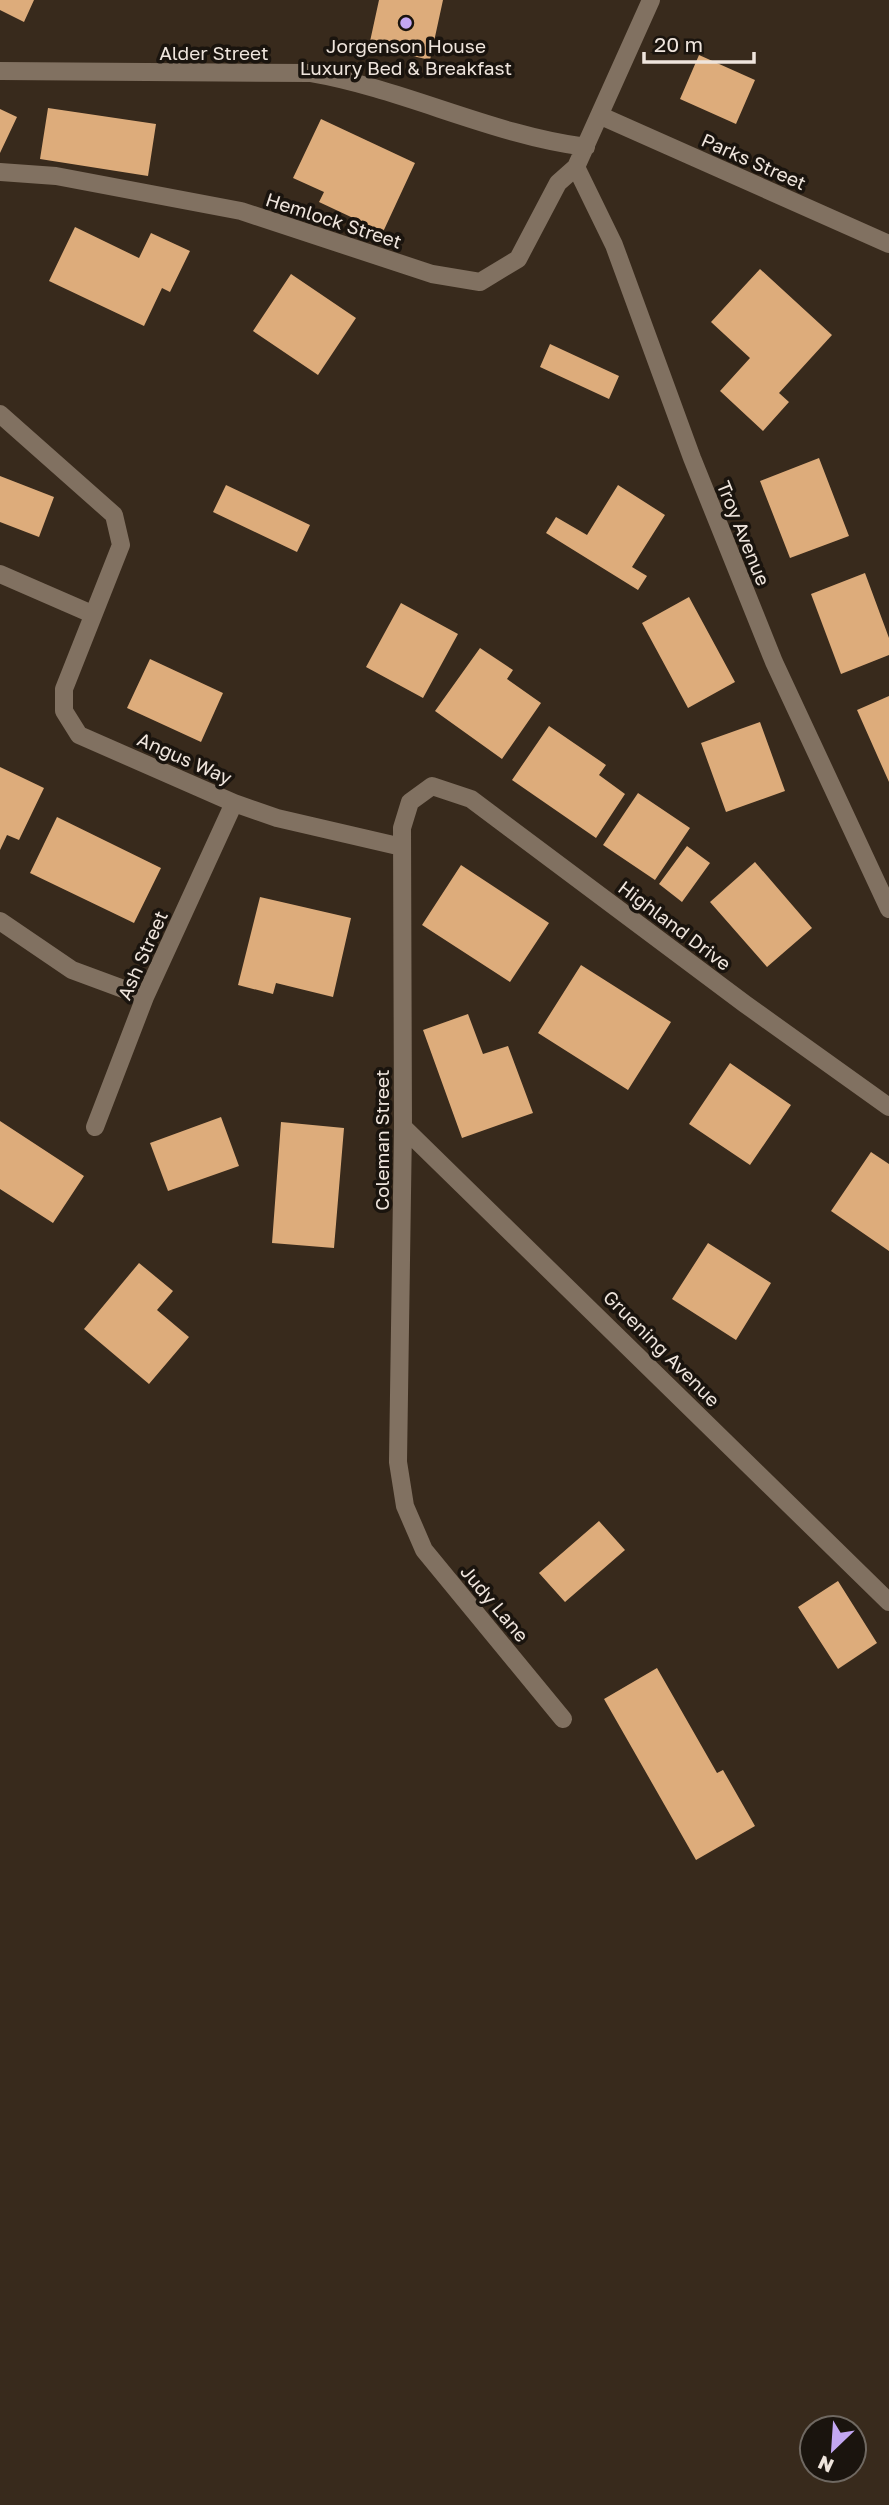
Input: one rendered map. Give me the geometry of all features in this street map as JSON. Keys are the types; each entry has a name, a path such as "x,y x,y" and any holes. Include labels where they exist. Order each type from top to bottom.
{"street":[{"name":"Hemlock Street","path":"0,173 56,176 241,211 432,274 480,282 518,259 558,183 576,167 651,0"},
{"name":"Alder Street","path":"0,71 310,73 356,81 550,143 586,148"},
{"name":"Parks Street","path":"601,116 889,244"},
{"name":"Troy Avenue","path":"576,167 614,245 687,446 774,662 889,909"},
{"name":"Angus Way","path":"0,414 114,515 121,545 64,689 64,711 79,734 234,803 277,818 402,847"},
{"path":"0,575 92,614"},
{"name":"Coleman Street","path":"405,1506 398,1462 403,1127 402,828 410,802 432,786"},
{"name":"Highland Drive","path":"432,786 471,799 745,1004 889,1107"},
{"name":"Ash Street","path":"94,1127 145,997 234,803"},
{"path":"0,921 72,970 145,997"},
{"name":"Gruening Avenue","path":"403,1127 889,1602"},
{"name":"Judy Lane","path":"405,1506 424,1550 563,1719"}],"building":[{"path":"0,0 34,0 24,22 0,10"},
{"name":"Jorgenson House Luxury Bed & Breakfast","path":"379,0 443,0 430,60 369,46"},
{"path":"699,55 755,80 736,124 680,99"},
{"path":"48,108 156,124 148,176 40,159"},
{"path":"0,109 17,117 0,153"},
{"path":"321,119 415,163 383,232 319,202 324,192 293,178"},
{"path":"75,227 139,258 151,233 190,251 170,292 162,288 144,326 49,281"},
{"path":"760,269 832,335 779,393 789,402 763,431 720,391 750,358 711,322"},
{"path":"291,274 356,318 318,375 253,331"},
{"path":"550,344 619,376 609,399 540,367"},
{"path":"819,458 849,536 790,558 760,481"},
{"path":"0,476 54,497 39,537 0,522"},
{"path":"226,485 310,525 297,552 213,512"},
{"path":"618,485 665,515 632,567 647,576 638,590 546,533 556,517 587,535"},
{"path":"865,573 889,638 889,655 841,674 811,594"},
{"path":"689,597 735,682 688,708 642,623"},
{"path":"401,603 458,634 423,698 366,667"},
{"path":"480,648 513,670 507,679 541,703 502,759 435,711"},
{"path":"150,659 223,693 201,742 127,708"},
{"path":"889,696 889,782 857,710"},
{"path":"760,722 785,791 726,812 701,743"},
{"path":"549,726 606,765 599,775 625,794 596,838 512,780"},
{"path":"0,767 44,788 19,840 7,835 0,850"},
{"path":"638,793 690,828 655,880 603,845"},
{"path":"57,817 161,868 134,923 30,873"},
{"path":"687,846 710,863 682,902 659,884"},
{"path":"755,862 812,928 767,967 710,902"},
{"path":"461,865 549,923 510,982 422,925"},
{"path":"260,897 351,918 333,997 276,983 273,994 238,985"},
{"path":"581,965 671,1022 628,1090 538,1033"},
{"path":"468,1014 483,1054 508,1046 533,1113 462,1138 423,1030"},
{"path":"730,1063 791,1105 750,1165 689,1124"},
{"path":"221,1117 239,1166 168,1191 150,1143"},
{"path":"0,1121 84,1176 53,1223 0,1189"},
{"path":"281,1122 344,1128 334,1248 272,1243"},
{"path":"871,1152 889,1164 889,1251 831,1211"},
{"path":"708,1243 771,1283 736,1340 672,1299"},
{"path":"139,1263 173,1291 157,1310 189,1337 149,1384 84,1329"},
{"path":"599,1521 625,1550 565,1602 539,1573"},
{"path":"838,1581 877,1643 838,1669 798,1607"},
{"path":"657,1668 717,1773 723,1770 755,1826 696,1860 604,1699"}],"place":[{"name":"Jorgenson House Luxury Bed & Breakfast","path":"406,23"}]}
